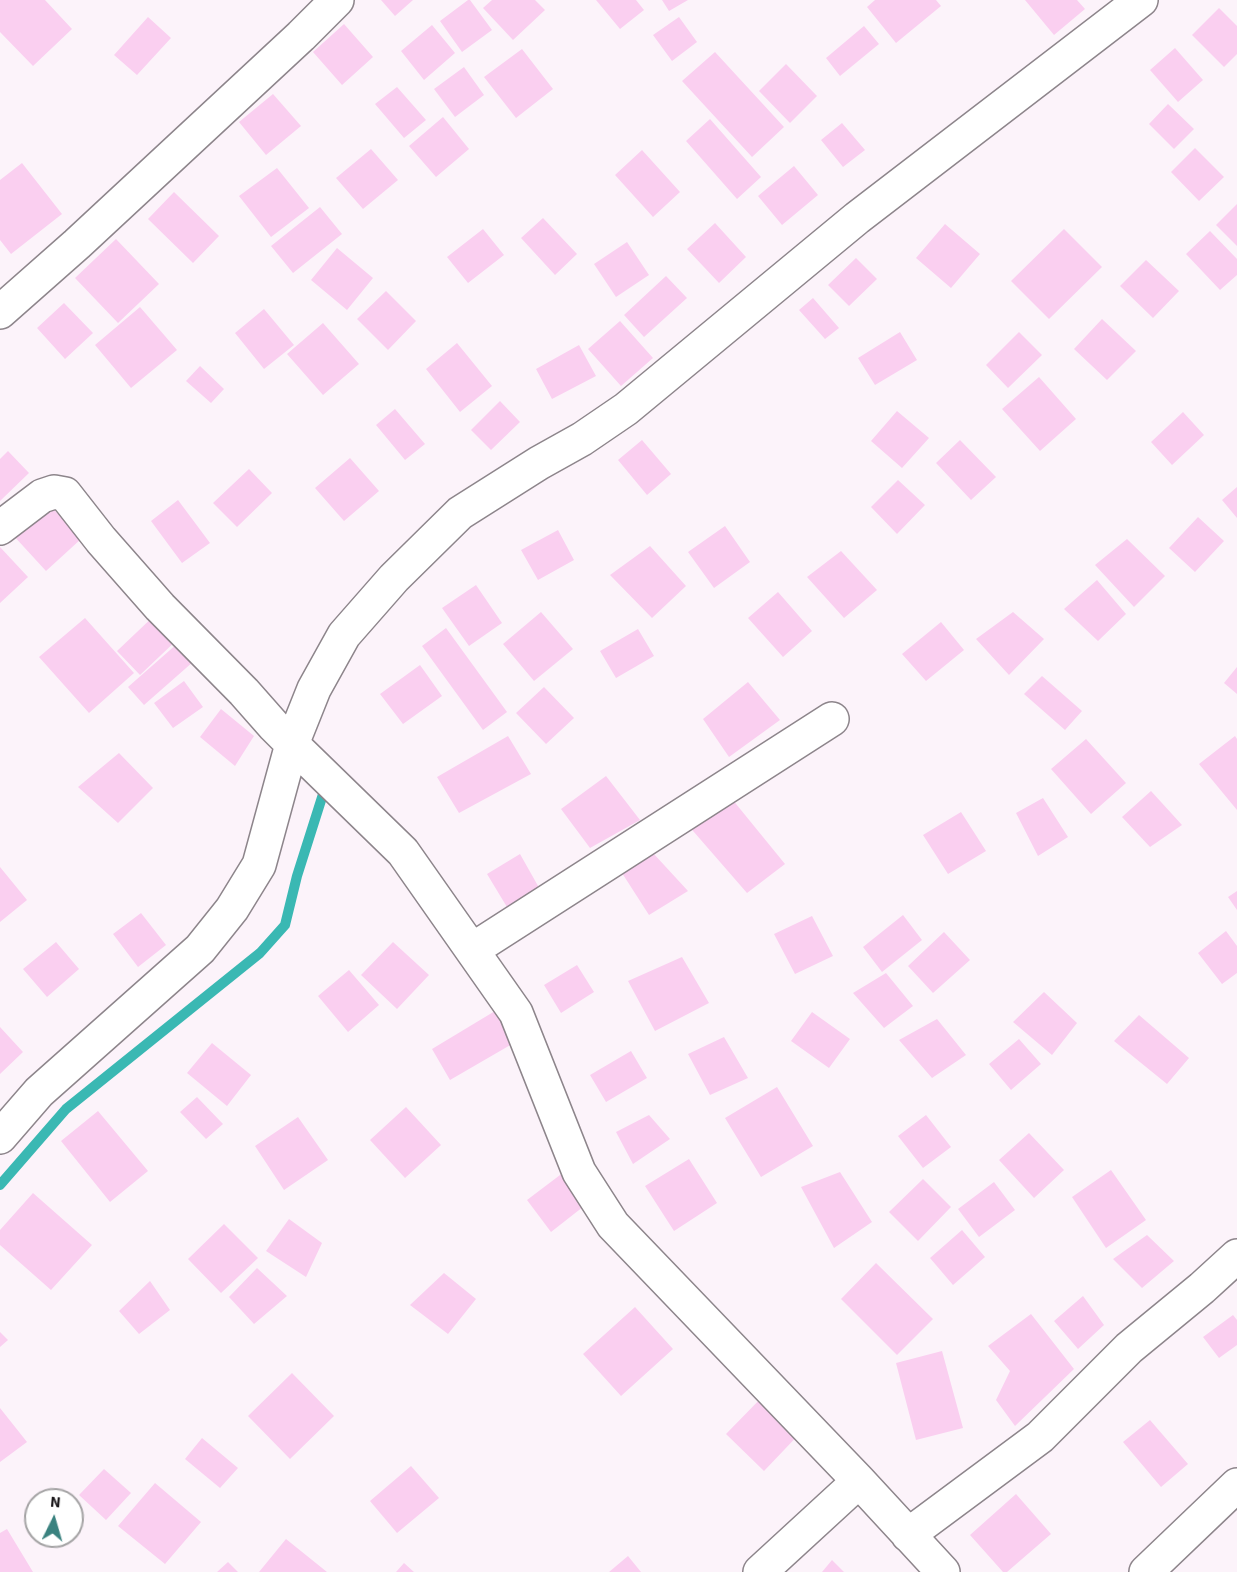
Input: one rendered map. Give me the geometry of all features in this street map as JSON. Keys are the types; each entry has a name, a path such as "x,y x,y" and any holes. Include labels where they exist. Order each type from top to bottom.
{"street":[{"path":"0,312 301,36 336,0"},
{"path":"0,1137 39,1092 200,949 232,909 259,865 292,744 314,689 344,636 394,578 460,513 627,409 857,218 1141,0"},
{"path":"0,528 42,496 54,492 65,494 101,540 160,607 244,692 274,726 403,852 516,1013 579,1172 613,1225 859,1481 943,1572"},
{"path":"472,950 832,719"},
{"path":"908,1535 1040,1437 1129,1348 1237,1256"},
{"path":"760,1572 859,1481"},
{"path":"1146,1572 1237,1485"}],"building":[{"path":"0,0 45,0 72,29 33,66 0,32"},
{"path":"381,0 413,0 395,16"},
{"path":"468,0 492,30 462,52 440,21"},
{"path":"492,0 535,0 545,10 513,40 483,8"},
{"path":"596,0 636,0 644,10 620,29"},
{"path":"662,0 688,0 669,11"},
{"path":"875,0 936,0 941,6 896,43 867,7"},
{"path":"1025,0 1077,0 1085,9 1054,35"},
{"path":"1219,8 1237,26 1237,54 1224,67 1192,35"},
{"path":"148,17 171,38 137,75 114,55"},
{"path":"679,17 697,42 672,61 653,35"},
{"path":"344,24 373,57 342,85 313,52"},
{"path":"432,25 455,53 424,80 401,51"},
{"path":"864,26 879,44 840,76 826,58"},
{"path":"1175,48 1203,80 1178,102 1150,70"},
{"path":"522,49 553,89 516,118 484,77"},
{"path":"715,52 784,127 752,157 682,81"},
{"path":"786,64 817,96 790,123 759,91"},
{"path":"464,67 484,95 455,117 434,89"},
{"path":"397,87 426,120 404,138 375,104"},
{"path":"273,94 301,126 266,155 239,122"},
{"path":"1168,104 1194,129 1174,149 1149,124"},
{"path":"443,117 469,149 436,177 409,146"},
{"path":"710,119 761,177 737,199 686,141"},
{"path":"842,123 865,150 843,167 821,140"},
{"path":"1195,148 1224,177 1199,201 1171,172"},
{"path":"371,149 398,180 363,209 336,178"},
{"path":"642,150 680,192 653,217 615,175"},
{"path":"22,163 62,214 11,254 0,240 0,180"},
{"path":"794,166 818,195 782,225 758,196"},
{"path":"277,168 309,208 271,237 239,196"},
{"path":"174,192 219,236 193,263 148,219"},
{"path":"1237,204 1237,246 1216,225"},
{"path":"320,207 342,234 293,273 271,246"},
{"path":"543,218 577,254 555,275 521,238"},
{"path":"715,223 746,257 719,283 687,249"},
{"path":"945,224 980,254 951,288 916,258"},
{"path":"483,229 504,255 468,283 447,257"},
{"path":"1064,229 1102,267 1049,319 1011,281"},
{"path":"1210,231 1237,259 1237,275 1220,290 1186,254"},
{"path":"116,239 159,284 118,323 75,278"},
{"path":"627,242 649,275 616,297 594,264"},
{"path":"337,248 373,278 347,310 311,280"},
{"path":"856,258 877,279 849,306 828,285"},
{"path":"1146,260 1179,291 1153,318 1120,286"},
{"path":"666,276 687,298 644,337 624,315"},
{"path":"386,291 416,321 388,350 357,319"},
{"path":"813,298 839,328 825,339 799,310"},
{"path":"64,303 93,333 65,359 37,328"},
{"path":"140,307 177,350 131,388 95,345"},
{"path":"264,309 294,345 264,369 235,333"},
{"path":"1102,319 1136,351 1107,380 1074,349"},
{"path":"620,321 653,358 621,386 588,349"},
{"path":"323,323 359,364 323,395 287,354"},
{"path":"900,332 917,360 875,385 858,358"},
{"path":"1019,332 1042,355 1008,388 986,365"},
{"path":"457,343 492,386 460,412 426,369"},
{"path":"579,345 596,376 552,399 536,369"},
{"path":"200,366 224,389 211,403 186,381"},
{"path":"1039,377 1076,419 1040,451 1002,409"},
{"path":"500,401 520,422 491,450 471,430"},
{"path":"395,409 425,444 405,460 376,425"},
{"path":"897,411 929,438 902,468 871,441"},
{"path":"1183,412 1204,435 1172,465 1151,442"},
{"path":"642,440 671,474 647,495 618,460"},
{"path":"960,440 996,477 971,500 936,463"},
{"path":"8,451 29,473 0,501 0,459"},
{"path":"350,458 379,491 344,521 315,488"},
{"path":"249,469 272,493 237,527 213,503"},
{"path":"898,480 925,505 897,534 871,507"},
{"path":"1237,487 1237,518 1222,500"},
{"path":"178,500 210,543 182,563 151,521"},
{"path":"47,502 81,539 46,571 12,534"},
{"path":"1198,517 1224,541 1195,572 1169,548"},
{"path":"725,526 750,562 714,588 688,552"},
{"path":"558,530 574,560 538,580 521,550"},
{"path":"1127,539 1165,576 1134,607 1095,565"},
{"path":"650,546 686,586 652,618 610,575"},
{"path":"0,547 28,577 0,603"},
{"path":"841,551 877,590 844,618 807,577"},
{"path":"1097,580 1126,614 1098,641 1064,609"},
{"path":"476,585 502,623 469,646 442,608"},
{"path":"778,592 812,631 783,657 748,618"},
{"path":"541,612 573,649 534,681 503,644"},
{"path":"1013,612 1044,639 1009,675 976,639"},
{"path":"157,613 180,637 140,675 117,651"},
{"path":"85,618 134,673 89,713 39,657"},
{"path":"941,622 964,650 926,681 902,654"},
{"path":"446,628 507,712 483,730 422,646"},
{"path":"638,629 654,656 616,678 600,651"},
{"path":"186,636 202,654 144,705 128,687"},
{"path":"420,665 442,696 403,724 380,694"},
{"path":"1237,667 1237,694 1224,683"},
{"path":"1042,676 1082,711 1065,730 1024,694"},
{"path":"184,681 203,707 173,728 154,703"},
{"path":"748,682 780,720 729,757 703,719"},
{"path":"544,687 574,718 546,744 516,713"},
{"path":"221,709 254,736 235,766 200,737"},
{"path":"508,736 531,774 459,813 437,777"},
{"path":"1235,736 1237,739 1237,810 1199,764"},
{"path":"1086,739 1126,783 1091,814 1051,769"},
{"path":"119,753 153,788 118,823 78,787"},
{"path":"606,776 640,820 590,848 561,809"},
{"path":"1151,791 1182,825 1150,847 1122,817"},
{"path":"1043,798 1068,837 1038,856 1016,813"},
{"path":"732,799 785,864 747,893 687,824"},
{"path":"961,812 986,851 948,874 923,835"},
{"path":"653,853 688,891 649,915 622,873"},
{"path":"520,854 542,893 510,912 487,874"},
{"path":"0,867 27,900 0,922"},
{"path":"1237,891 1237,910 1228,897"},
{"path":"141,913 166,945 138,967 113,934"},
{"path":"903,915 922,940 882,972 863,947"},
{"path":"812,916 833,956 795,974 774,934"},
{"path":"1226,931 1237,946 1237,973 1222,984 1198,953"},
{"path":"944,932 970,960 933,993 908,966"},
{"path":"56,942 79,969 47,997 23,969"},
{"path":"393,942 429,975 397,1009 361,975"},
{"path":"682,957 709,1003 655,1031 628,981"},
{"path":"577,965 594,992 561,1013 544,985"},
{"path":"349,970 379,1005 348,1032 318,996"},
{"path":"886,973 913,1006 884,1028 853,993"},
{"path":"1044,992 1077,1023 1052,1055 1013,1022"},
{"path":"500,1008 519,1040 450,1080 432,1049"},
{"path":"812,1012 850,1039 829,1068 791,1041"},
{"path":"1139,1015 1189,1058 1167,1084 1114,1041"},
{"path":"937,1019 966,1055 932,1078 899,1040"},
{"path":"0,1027 23,1052 0,1074"},
{"path":"724,1037 748,1078 710,1095 688,1054"},
{"path":"1019,1039 1041,1064 1011,1090 989,1064"},
{"path":"212,1043 251,1075 227,1106 187,1073"},
{"path":"631,1051 647,1078 606,1102 590,1075"},
{"path":"777,1087 813,1146 761,1177 725,1118"},
{"path":"197,1097 223,1124 206,1139 180,1112"},
{"path":"406,1107 441,1145 405,1178 370,1140"},
{"path":"98,1111 148,1171 110,1202 61,1141"},
{"path":"649,1115 670,1139 633,1164 616,1132"},
{"path":"926,1115 951,1147 923,1168 898,1136"},
{"path":"298,1117 328,1160 284,1190 255,1146"},
{"path":"1029,1133 1064,1170 1034,1198 999,1160"},
{"path":"689,1159 717,1203 674,1231 645,1186"},
{"path":"1111,1170 1146,1220 1106,1248 1072,1197"},
{"path":"564,1172 588,1203 551,1232 527,1200"},
{"path":"840,1172 872,1222 834,1248 801,1187"},
{"path":"923,1179 951,1207 918,1241 889,1212"},
{"path":"994,1182 1015,1210 979,1237 958,1209"},
{"path":"33,1193 92,1245 51,1290 0,1245 0,1230"},
{"path":"289,1219 322,1243 306,1277 266,1251"},
{"path":"224,1224 258,1258 221,1293 188,1259"},
{"path":"962,1230 985,1257 953,1285 930,1258"},
{"path":"1147,1235 1174,1261 1142,1288 1113,1259"},
{"path":"876,1263 933,1319 897,1355 841,1299"},
{"path":"257,1268 287,1296 254,1324 229,1297"},
{"path":"444,1273 476,1299 448,1334 410,1305"},
{"path":"150,1281 170,1310 139,1334 119,1311"},
{"path":"1083,1296 1104,1325 1078,1349 1054,1321"},
{"path":"635,1307 673,1349 621,1396 583,1354"},
{"path":"1031,1314 1074,1369 1015,1426 996,1400 1010,1371 988,1346"},
{"path":"1233,1315 1237,1320 1237,1345 1219,1358 1203,1337"},
{"path":"0,1332 8,1340 0,1347"},
{"path":"942,1351 963,1428 916,1440 896,1363"},
{"path":"292,1373 334,1416 290,1459 248,1416"},
{"path":"767,1392 805,1428 764,1471 726,1434"},
{"path":"0,1408 27,1442 0,1462"},
{"path":"1150,1420 1188,1464 1161,1487 1123,1442"},
{"path":"202,1438 238,1468 220,1488 185,1459"},
{"path":"411,1466 439,1498 397,1533 370,1501"},
{"path":"104,1469 131,1493 106,1520 84,1500 84,1490"},
{"path":"155,1483 201,1522 165,1564 118,1526"},
{"path":"1016,1494 1051,1534 1007,1572 1003,1572 970,1535"},
{"path":"7,1529 33,1572 0,1572 0,1533"},
{"path":"286,1539 327,1572 259,1572"},
{"path":"628,1556 641,1572 609,1572"},
{"path":"832,1560 844,1572 822,1572"},
{"path":"228,1562 238,1572 217,1572"},
{"path":"404,1563 414,1572 396,1572"}],"waterway":[{"path":"0,1185 66,1109 260,953 285,925 297,876 324,791"}]}
